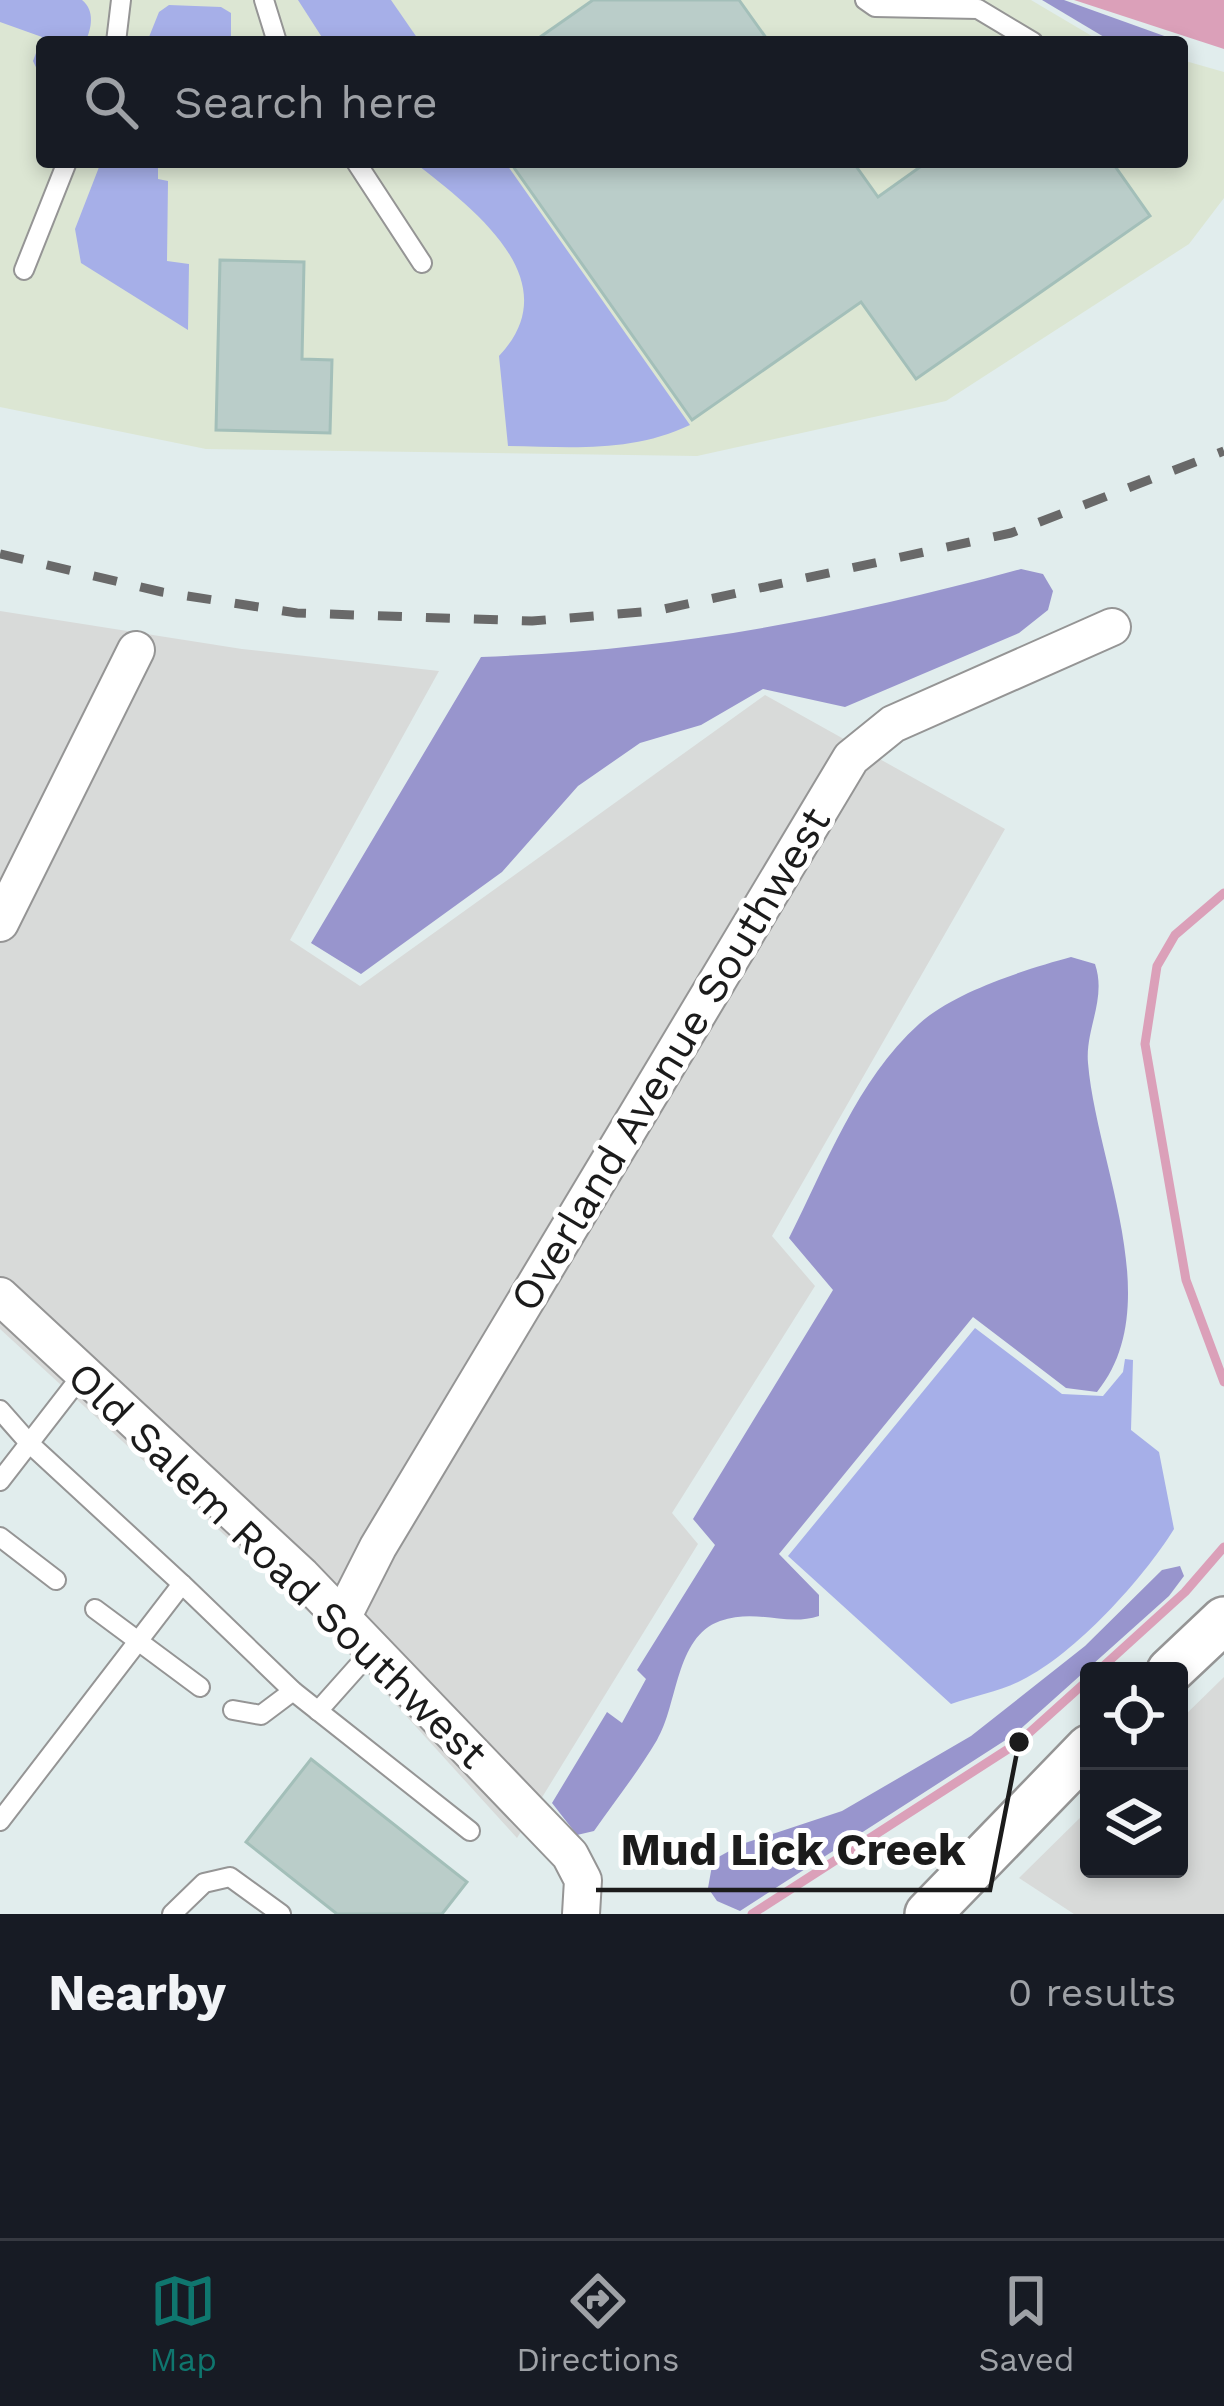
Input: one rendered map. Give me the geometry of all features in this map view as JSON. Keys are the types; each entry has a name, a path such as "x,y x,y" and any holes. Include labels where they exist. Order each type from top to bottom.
{"street":[{"name":"Overland Avenue Southwest","path":"343,1616 378,1547 850,758 892,724 1112,627"},
{"path":"0,923 136,650"},
{"name":"Old Salem Road Southwest","path":"0,1296 375,1647 570,1855 583,1906"},
{"path":"1180,1662 1224,1620"},
{"path":"928,1914 1080,1757"}],"lane":[{"path":"117,36 121,0"},
{"path":"264,0 275,36"},
{"path":"865,0 875,7 978,9 1023,36"},
{"path":"23,270 66,168"},
{"path":"360,168 422,263"},
{"path":"0,1481 82,1375"},
{"path":"0,1410 30,1444 293,1691 470,1831"},
{"path":"0,1537 56,1580"},
{"path":"0,1820 182,1584"},
{"path":"95,1609 200,1687"},
{"path":"318,1711 375,1647"},
{"path":"233,1710 261,1715 293,1691"},
{"path":"172,1914 205,1883 230,1877 281,1914"}],"shaded area":[{"path":"0,0 1031,0 1092,36 36,36 36,168 1188,168 1188,62 1224,72 1224,198 1189,244 946,401 697,456 206,449 0,407"},
{"path":"0,0 82,0 91,14 87,36 39,36 0,22"},
{"path":"298,0 391,0 416,36 321,36"},
{"path":"1042,0 1064,0 1164,36 1102,36"},
{"path":"1074,0 1224,0 1224,49"},
{"path":"169,5 221,7 231,13 231,36 149,36 159,12"},
{"path":"99,168 158,168 158,179 168,181 167,261 189,264 188,330 81,263 75,229"},
{"path":"421,168 509,168 690,425 623,444 508,446 499,356 518,328 524,300 519,273 505,247"},
{"path":"1021,569 1043,574 1053,591 1048,610 1019,633 845,707 763,689 701,725 640,743 578,786 502,872 361,974 311,943 481,657 621,647 754,630"},
{"path":"0,611 242,649 439,671 290,940 360,986 765,695 1005,829 772,1236 815,1286 672,1513 698,1544 517,1838 329,1631 0,1329"},
{"path":"1071,957 1095,964 1098,977 1088,1063 1127,1276 1127,1318 1117,1357 1097,1392 1066,1388 973,1317 779,1554 819,1595 819,1616 734,1618 705,1629 686,1656 664,1725 650,1752 594,1831 577,1835 552,1803 607,1712 622,1723 646,1679 637,1670 715,1545 693,1519 833,1290 789,1238 860,1097 897,1046 933,1012 991,983"},
{"path":"975,1328 1062,1394 1103,1396 1123,1372 1125,1359 1133,1360 1131,1430 1159,1452 1174,1529 1126,1592 1064,1652 1014,1684 951,1704 788,1556"},
{"path":"1180,1566 1184,1576 1169,1596 1095,1662 1080,1662 1080,1676 1015,1734 740,1911 717,1901 708,1888 713,1860 742,1844 842,1811 971,1736 1085,1646 1162,1570"},
{"path":"1224,1677 1224,1914 1074,1914 1019,1878 1080,1818 1080,1878 1188,1878 1188,1712"}],"building":[{"path":"593,0 739,0 765,36 542,36"},
{"path":"514,168 857,168 878,197 919,168 1116,168 1150,216 916,379 861,302 692,420"},
{"path":"220,260 304,262 302,359 332,360 330,433 216,430"},
{"path":"311,1759 467,1882 442,1914 337,1914 246,1842"}],"waterway":[{"path":"1224,893 1175,935 1157,966 1145,1044 1186,1280 1224,1382"},
{"path":"1108,1662 1185,1592 1224,1547"},
{"path":"752,1914 1019,1742 1080,1687"}],"railway":[{"path":"0,554 162,592 297,613 532,621 655,611 1011,533 1224,451"}],"place":[{"name":"Mud Lick Creek","path":"1019,1742"}]}
